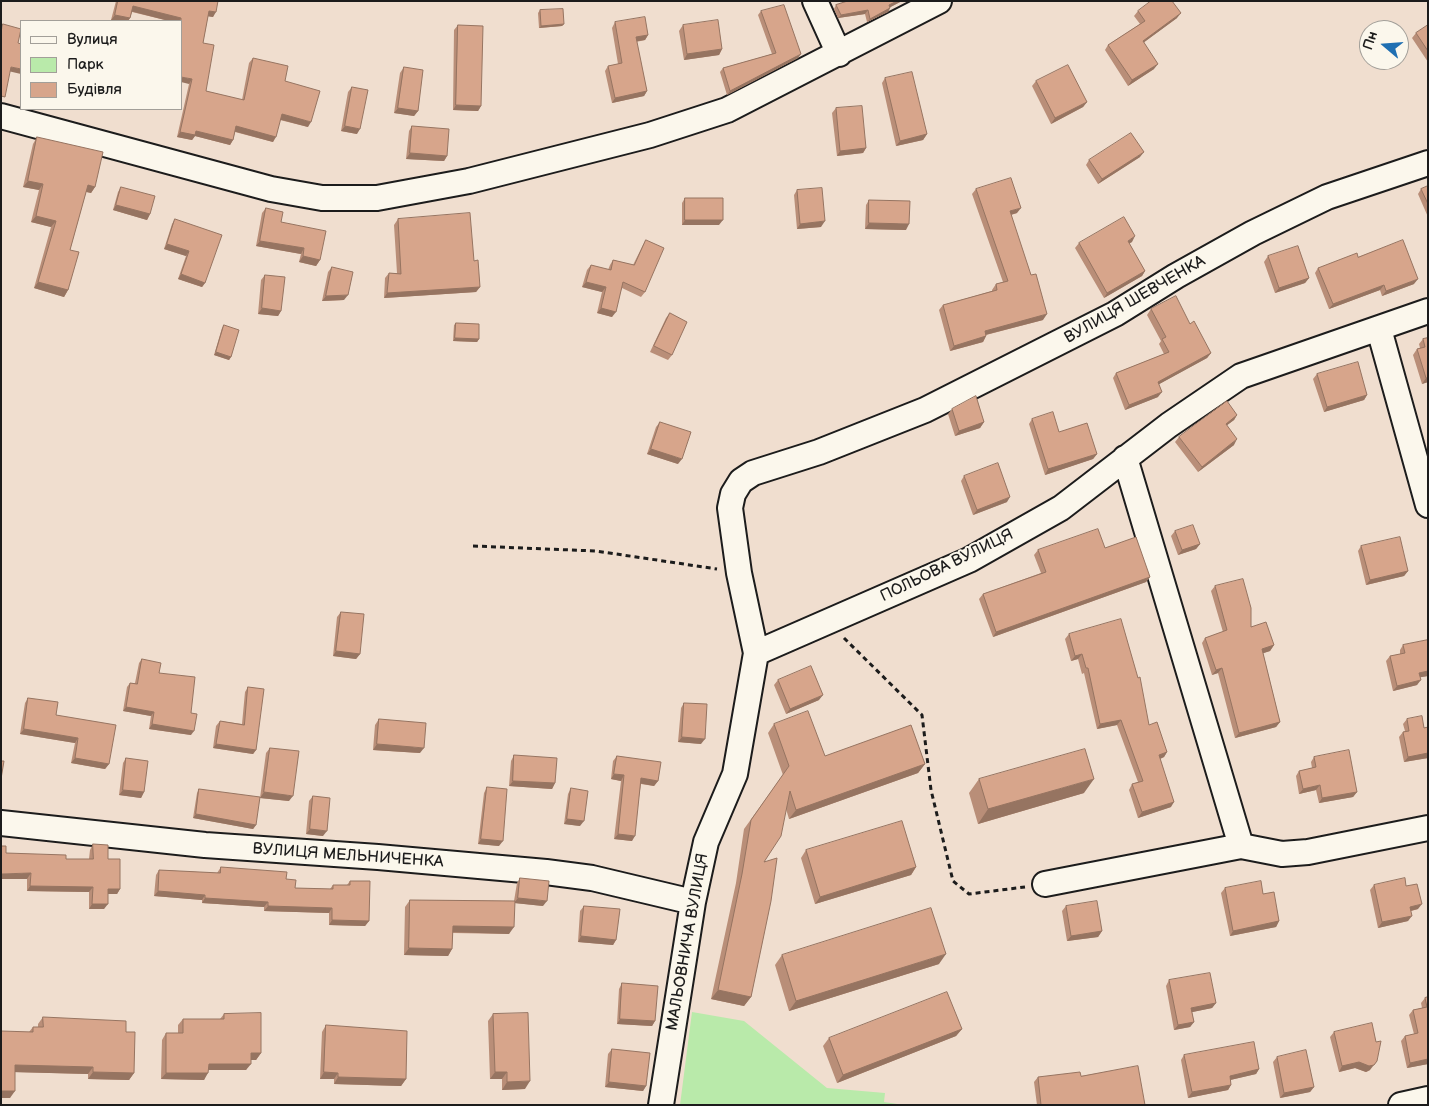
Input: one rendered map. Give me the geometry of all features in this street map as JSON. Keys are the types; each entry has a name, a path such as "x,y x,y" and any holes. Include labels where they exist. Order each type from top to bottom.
{"street":[{"path":"816,1 839,54"},
{"path":"1,116 271,189 322,198 377,198 469,181 650,135 727,110 939,1"},
{"name":"ВУЛИЦЯ ШЕВЧЕНКА","path":"844,442 925,410 1016,365 1115,314 1176,276 1253,233 1327,197 1428,163"},
{"name":"ПОЛЬОВА ВУЛИЦЯ","path":"756,654 968,560 1061,508 1169,425 1241,376 1428,311"},
{"path":"1380,329 1428,505"},
{"name":"МАЛЬОВНИЧА ВУЛИЦЯ","path":"661,1105 693,902 706,842 735,774 756,654 739,573 730,508 733,494 742,481 753,473 844,442"},
{"path":"1125,458 1241,846"},
{"name":"ВУЛИЦЯ МЕЛЬНИЧЕНКА","path":"1,823 205,845 378,857 555,873 592,878 693,902"},
{"path":"1045,884 1241,846 1282,854 1308,852 1428,828"},
{"path":"1402,1105 1428,1099"}],"path":[{"path":"473,546 596,550 739,573"},
{"path":"828,622 922,714 930,790 953,881 969,894 1045,884"}],"green space":[{"path":"692,1012 744,1021 827,1088 885,1093 884,1102 904,1105 680,1105"}],"building":[{"path":"118,1 218,1 216,12 209,11 203,43 214,45 206,91 244,100 253,58 288,66 285,81 320,91 311,122 282,114 276,137 236,126 233,140 196,131 195,135 180,132 192,79 182,77 181,18 133,6 130,18 115,15"},
{"path":"848,1 897,1 889,5 890,8 870,19 868,10 841,15 836,5"},
{"path":"1151,1 1172,1 1181,13 1143,41 1158,64 1132,80 1108,45 1145,21 1138,11"},
{"path":"784,5 801,54 730,91 723,68 776,53 761,11"},
{"path":"563,9 564,24 541,26 540,10"},
{"path":"645,17 648,35 636,37 647,91 615,98 608,66 622,63 615,22"},
{"path":"718,20 722,49 687,54 683,25"},
{"path":"3,24 20,29 18,43 20,44 20,69 11,67 5,97 1,96 1,32"},
{"path":"458,25 483,26 481,106 456,105"},
{"path":"1428,25 1428,51 1416,33"},
{"path":"1068,65 1087,102 1055,118 1036,81"},
{"path":"404,67 423,70 418,111 398,108"},
{"path":"912,72 927,134 900,141 885,78"},
{"path":"352,87 368,90 360,129 345,126"},
{"path":"862,106 866,148 840,151 836,108"},
{"path":"412,126 449,129 447,156 410,153"},
{"path":"1131,133 1144,152 1102,179 1089,160"},
{"path":"37,137 103,152 95,187 88,185 70,250 79,252 68,290 38,282 56,221 36,216 43,184 28,181"},
{"path":"1011,178 1021,208 1010,211 1031,275 1036,274 1047,314 985,331 986,336 954,346 943,305 997,290 996,284 1008,281 976,189"},
{"path":"1428,186 1428,204 1421,189"},
{"path":"121,187 155,196 150,214 116,205"},
{"path":"822,188 825,221 800,224 797,190"},
{"path":"685,198 723,198 723,220 685,220"},
{"path":"869,200 910,201 909,224 869,223"},
{"path":"266,208 283,212 281,222 326,231 320,260 303,256 304,248 260,241"},
{"path":"470,213 474,261 478,260 480,287 387,293 389,273 401,274 398,219"},
{"path":"1124,217 1135,236 1128,241 1145,271 1107,293 1079,243"},
{"path":"175,219 222,235 205,283 181,274 189,251 167,244"},
{"path":"646,240 664,248 645,292 623,282 616,312 601,308 606,287 586,282 591,265 611,270 613,260 634,265"},
{"path":"1403,240 1418,279 1386,291 1384,285 1333,304 1318,268 1357,253 1358,257"},
{"path":"1298,246 1309,278 1279,288 1268,256"},
{"path":"332,267 353,272 348,295 326,296"},
{"path":"265,275 285,277 281,311 262,308"},
{"path":"1176,296 1190,324 1194,321 1211,353 1158,382 1162,392 1129,405 1116,373 1169,352 1162,339 1166,337 1151,309"},
{"path":"670,313 687,322 672,355 654,346"},
{"path":"456,323 479,324 479,339 455,338"},
{"path":"224,325 239,330 231,357 216,352"},
{"path":"1428,338 1428,378 1426,378 1417,349 1425,347 1423,339"},
{"path":"1358,362 1367,395 1327,407 1317,374"},
{"path":"976,396 984,422 959,431 952,409"},
{"path":"1227,401 1237,415 1226,424 1237,439 1202,467 1179,437"},
{"path":"1053,412 1059,432 1087,423 1097,454 1048,469 1032,419"},
{"path":"660,422 691,432 682,459 651,449"},
{"path":"998,463 1010,497 977,510 964,476"},
{"path":"1193,525 1200,544 1182,550 1175,531"},
{"path":"1098,529 1105,548 1136,537 1150,577 996,632 983,594 1046,572 1038,550"},
{"path":"1400,537 1408,571 1370,580 1361,546"},
{"path":"1243,579 1251,608 1251,627 1266,622 1274,645 1262,649 1280,722 1239,733 1222,668 1216,670 1205,638 1227,630 1215,586"},
{"path":"341,612 364,614 360,654 336,651"},
{"path":"1121,619 1138,678 1140,677 1149,725 1157,722 1167,752 1159,755 1174,802 1142,812 1132,784 1143,781 1121,720 1100,724 1088,668 1086,668 1082,654 1075,656 1069,634"},
{"path":"1428,640 1428,671 1419,673 1421,680 1397,686 1390,656 1405,653 1403,645"},
{"path":"142,659 161,663 159,673 195,677 191,713 197,714 194,731 152,724 154,712 126,707 130,683 137,684"},
{"path":"811,666 823,695 790,709 778,680"},
{"path":"248,687 264,689 256,750 216,744 220,721 244,725"},
{"path":"28,698 58,702 56,715 116,725 109,764 75,758 78,738 24,729"},
{"path":"684,703 707,704 705,739 682,737"},
{"path":"808,711 825,756 911,725 925,764 796,810 790,791 781,836 764,862 777,858 771,901 751,997 718,990 751,820 789,766 774,724"},
{"path":"1422,716 1424,728 1428,727 1428,753 1408,757 1403,732 1409,731 1407,719"},
{"path":"379,719 426,723 424,748 377,744"},
{"path":"270,748 299,751 293,796 264,792"},
{"path":"1085,749 1094,779 988,809 979,779"},
{"path":"1349,750 1357,792 1322,798 1320,785 1303,789 1299,771 1316,767 1314,757"},
{"path":"514,755 557,758 555,783 513,781"},
{"path":"617,756 661,762 658,781 641,778 635,836 618,834 624,775 614,774"},
{"path":"126,758 148,761 144,792 123,790"},
{"path":"1,761 4,761 1,779"},
{"path":"487,787 507,789 503,841 481,839"},
{"path":"571,788 588,791 584,821 567,819"},
{"path":"199,789 260,797 256,825 196,814"},
{"path":"313,796 330,798 327,831 310,829"},
{"path":"902,821 916,867 820,897 806,850"},
{"path":"93,844 108,845 108,859 120,859 120,889 108,889 108,904 92,904 93,887 30,886 31,873 1,874 1,846 6,846 6,853 66,855 66,859 93,859"},
{"path":"221,867 287,872 286,879 296,880 295,888 333,889 333,885 350,885 350,881 370,881 369,921 332,920 332,908 268,906 268,902 205,898 205,895 158,891 159,870 220,873"},
{"path":"520,878 549,881 547,901 518,898"},
{"path":"1405,878 1406,886 1417,884 1422,904 1410,907 1412,916 1382,922 1374,885"},
{"path":"1261,881 1263,894 1274,892 1279,921 1233,931 1225,888"},
{"path":"410,900 515,901 514,927 453,926 452,949 409,948"},
{"path":"1097,901 1102,931 1071,936 1066,906"},
{"path":"584,906 620,909 616,940 581,936"},
{"path":"931,908 946,954 796,1001 782,955"},
{"path":"1210,973 1216,1003 1191,1008 1194,1022 1178,1025 1169,980"},
{"path":"622,983 658,986 655,1021 620,1019"},
{"path":"947,992 962,1029 843,1075 829,1038"},
{"path":"1428,997 1428,1059 1410,1063 1405,1036 1418,1033 1413,1010 1427,1007 1425,998"},
{"path":"261,1013 261,1053 251,1053 251,1064 209,1064 208,1073 166,1073 166,1033 183,1033 183,1019 224,1019 224,1014"},
{"path":"528,1013 530,1081 507,1082 507,1072 495,1072 493,1014"},
{"path":"43,1017 126,1021 126,1032 135,1032 134,1073 93,1072 93,1067 15,1065 15,1091 1,1091 1,1031 33,1032 33,1027 43,1027"},
{"path":"1372,1023 1376,1042 1381,1041 1377,1061 1374,1065 1369,1066 1359,1062 1342,1066 1334,1032"},
{"path":"326,1025 407,1031 406,1079 338,1077 338,1073 324,1072"},
{"path":"1254,1042 1259,1069 1230,1076 1231,1085 1192,1092 1184,1055"},
{"path":"612,1049 650,1053 646,1086 609,1082"},
{"path":"1306,1050 1314,1087 1284,1093 1277,1057"},
{"path":"1138,1066 1145,1105 1041,1105 1038,1077 1080,1072 1081,1076"}]}
